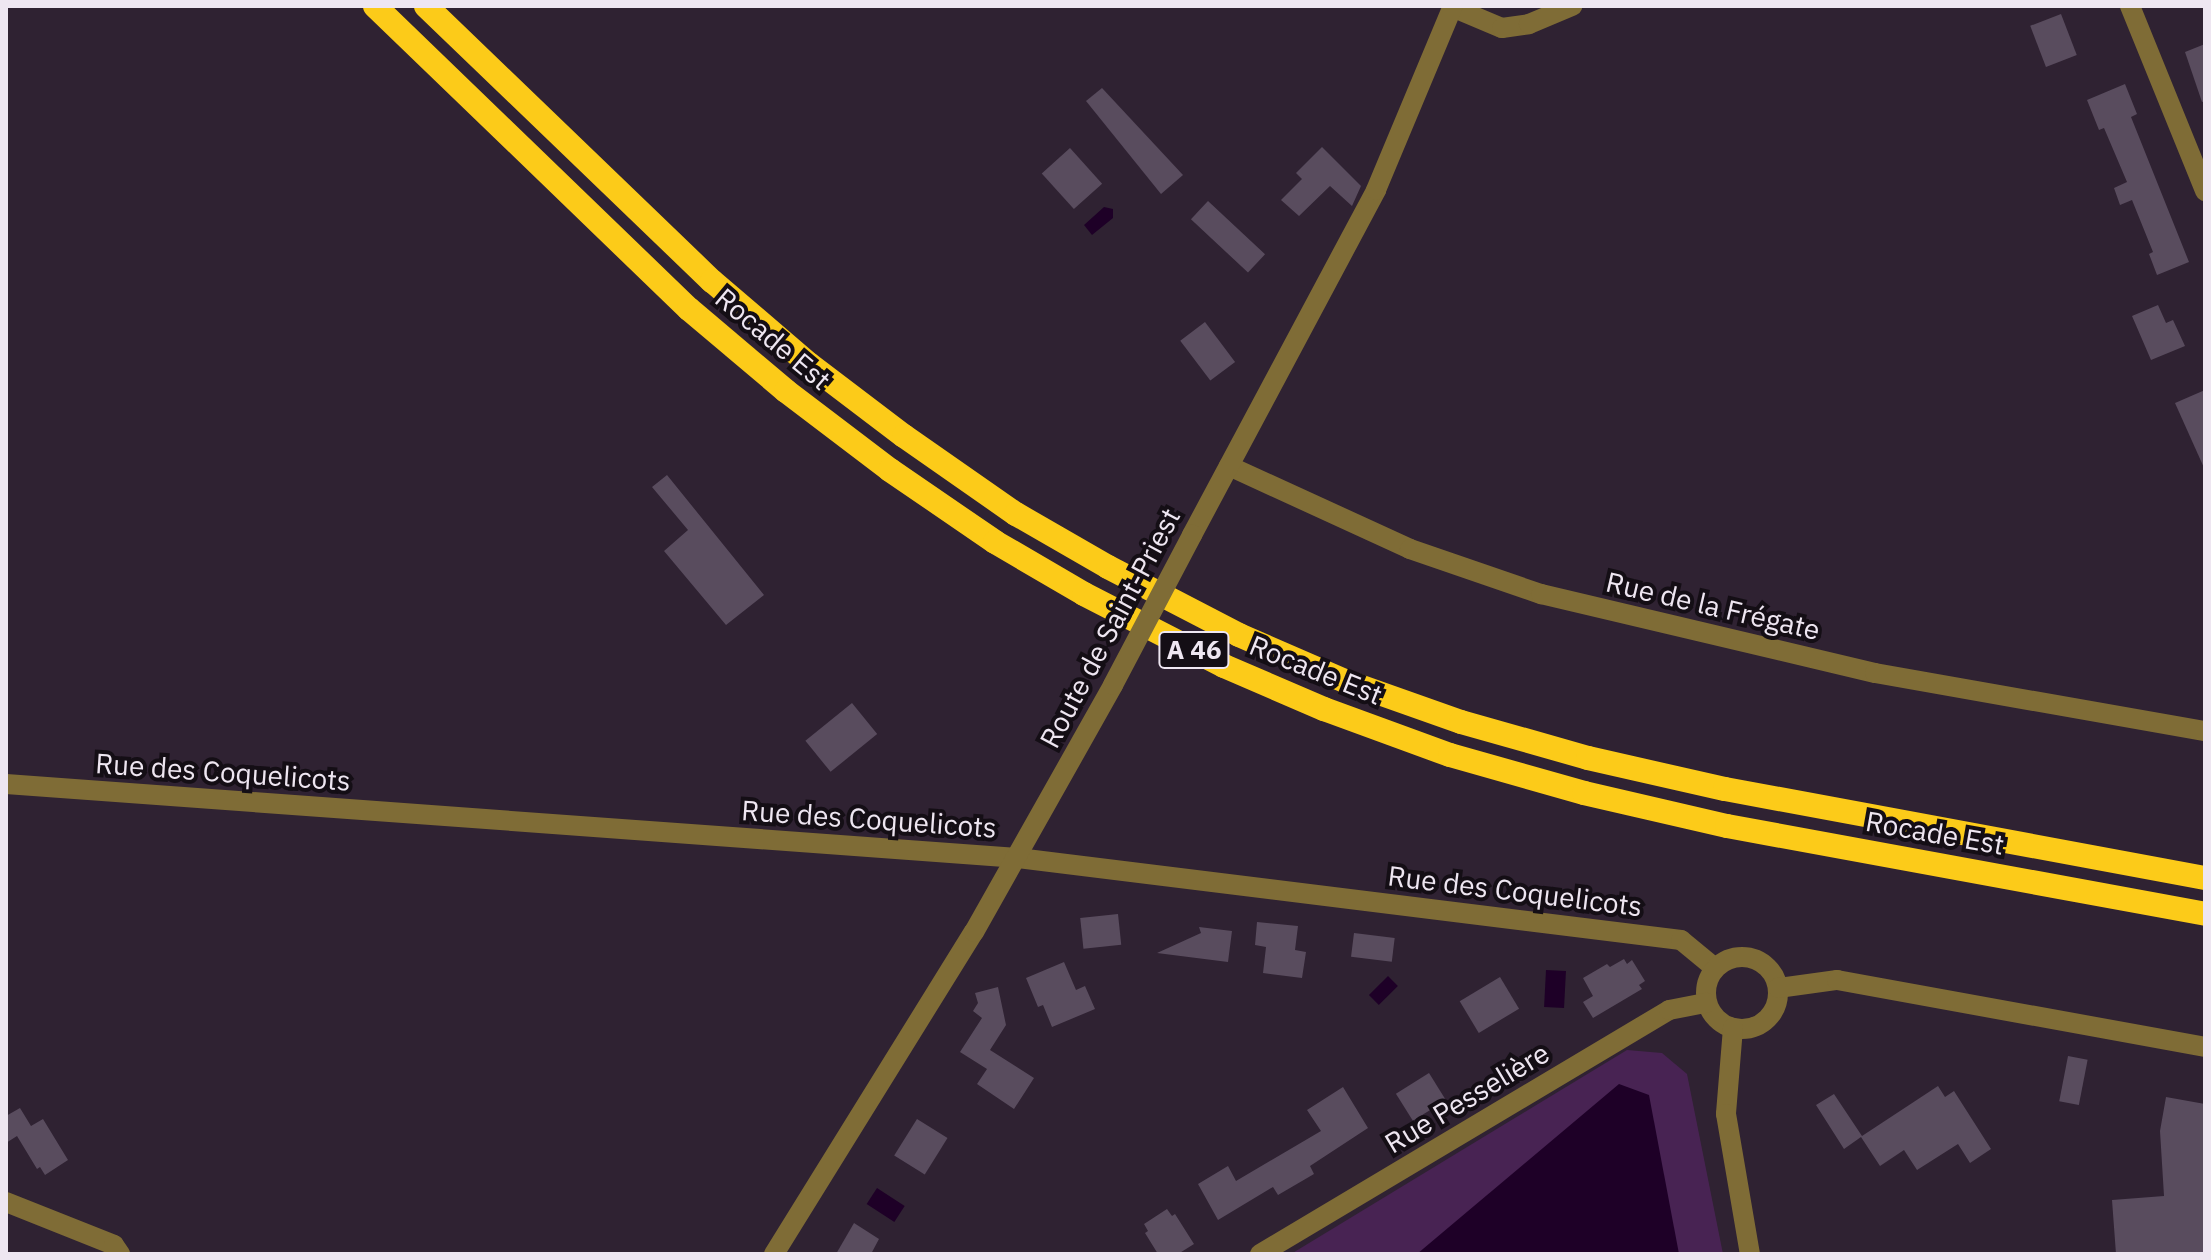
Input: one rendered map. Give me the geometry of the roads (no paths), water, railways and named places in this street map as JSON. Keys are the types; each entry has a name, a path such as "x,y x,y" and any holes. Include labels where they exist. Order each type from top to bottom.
{"highway":[{"name":"Rocade Est","path":"375,6 689,309 786,391 890,470 995,542 1084,594 1224,666 1324,709 1450,755 1584,793 1727,826 2205,914"},
{"name":"Rocade Est","path":"426,6 712,281 809,364 904,436 1016,514 1108,567 1239,635 1345,681 1461,722 1588,758 1725,789 2205,878"}],"street":[{"path":"1452,6 1502,28 1529,24 1572,6"},
{"name":"Route de Saint-Priest","path":"774,1254 1018,858 1113,685 1376,190 1452,6"},
{"path":"2130,6 2205,191"},
{"name":"Rue de la Frégate","path":"1229,466 1410,549 1541,594 1875,673 2205,731"},
{"name":"Rue des Coquelicots","path":"6,784 1018,858 1681,940 1715,968"},
{"path":"1735,957 1758,960 1768,967 1778,988 1778,999 1766,1020 1756,1026 1733,1028 1716,1019 1706,1003 1708,978 1715,968 1735,957"},
{"path":"1778,988 1837,980 2205,1047"},
{"name":"Rue Pesselière","path":"1260,1254 1669,1010 1706,1003"},
{"path":"1733,1028 1726,1114 1750,1254"},
{"path":"6,1202 114,1245 120,1254"}]}
